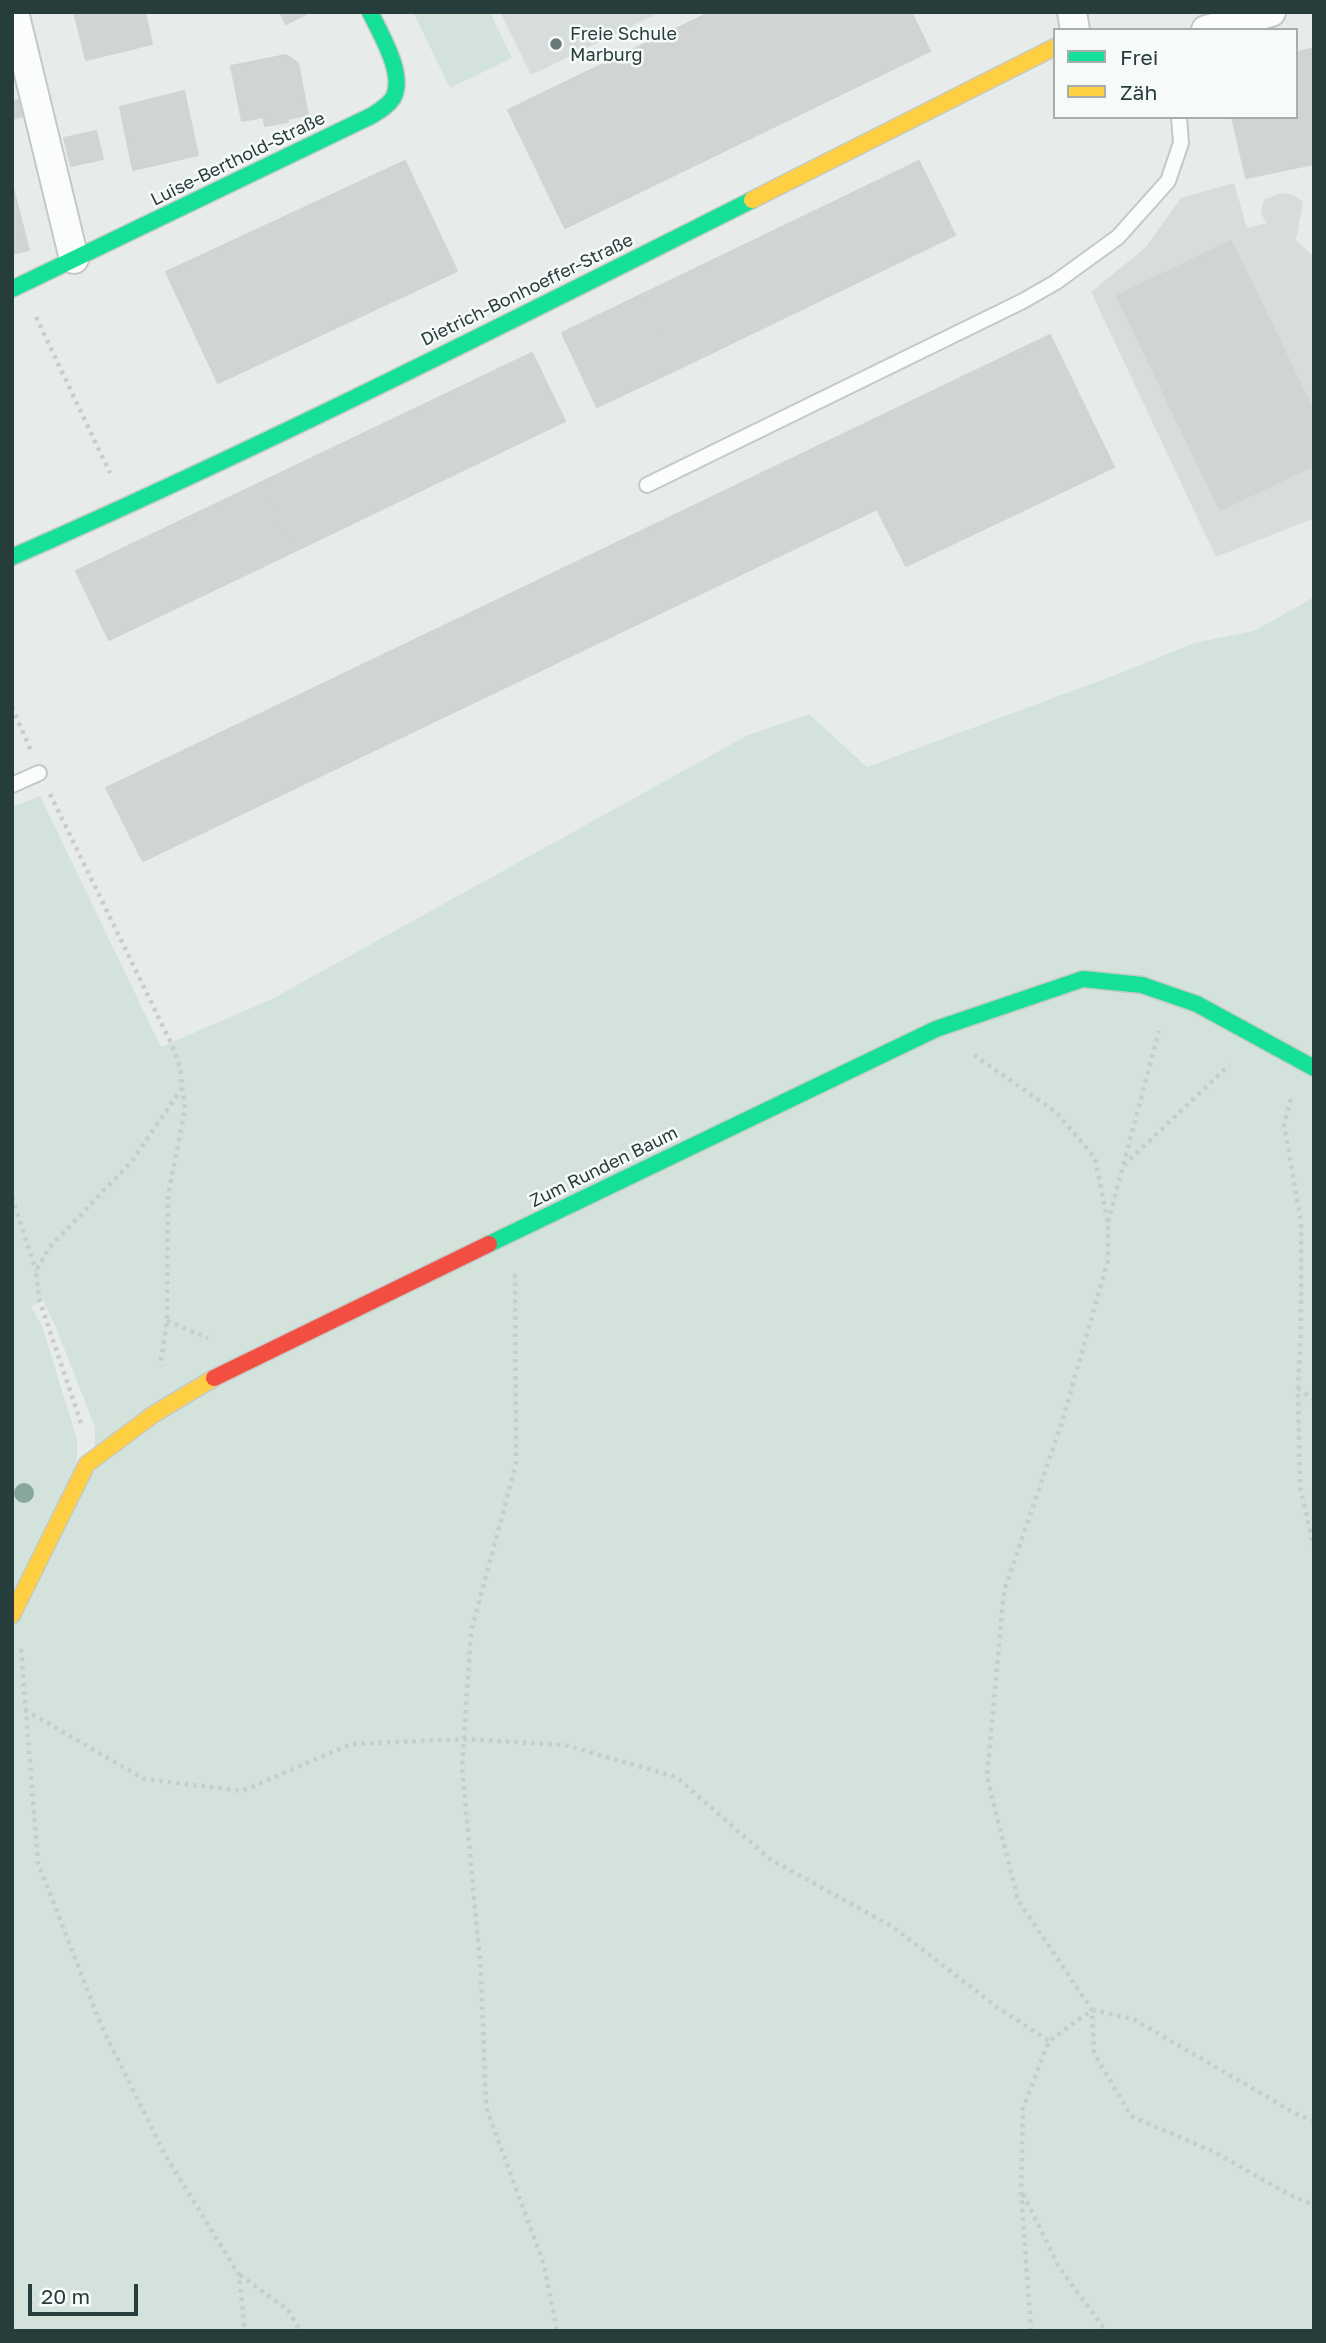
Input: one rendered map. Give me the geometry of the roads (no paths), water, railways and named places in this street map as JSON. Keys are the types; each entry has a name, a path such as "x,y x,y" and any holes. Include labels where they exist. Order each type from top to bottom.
{"street":[{"path":"14,12 74,259"},
{"name":"Luise-Berthold-Straße","path":"17,286 371,116 386,106 395,94 397,82 391,56 370,12"},
{"path":"1213,28 1271,12"},
{"name":"Dietrich-Bonhoeffer-Straße","path":"12,557 126,507 521,317 1053,48"},
{"name":"Zum Runden Baum","path":"12,1615 87,1464 154,1413 256,1357 936,1029 1083,979 1142,985 1197,1004 1307,1064"}],"lane":[{"path":"647,485 1023,301 1056,282 1118,237 1168,181 1181,143 1180,119"},
{"path":"12,785 39,773"}],"place":[{"name":"Freie Schule Marburg","path":"556,44"}]}
